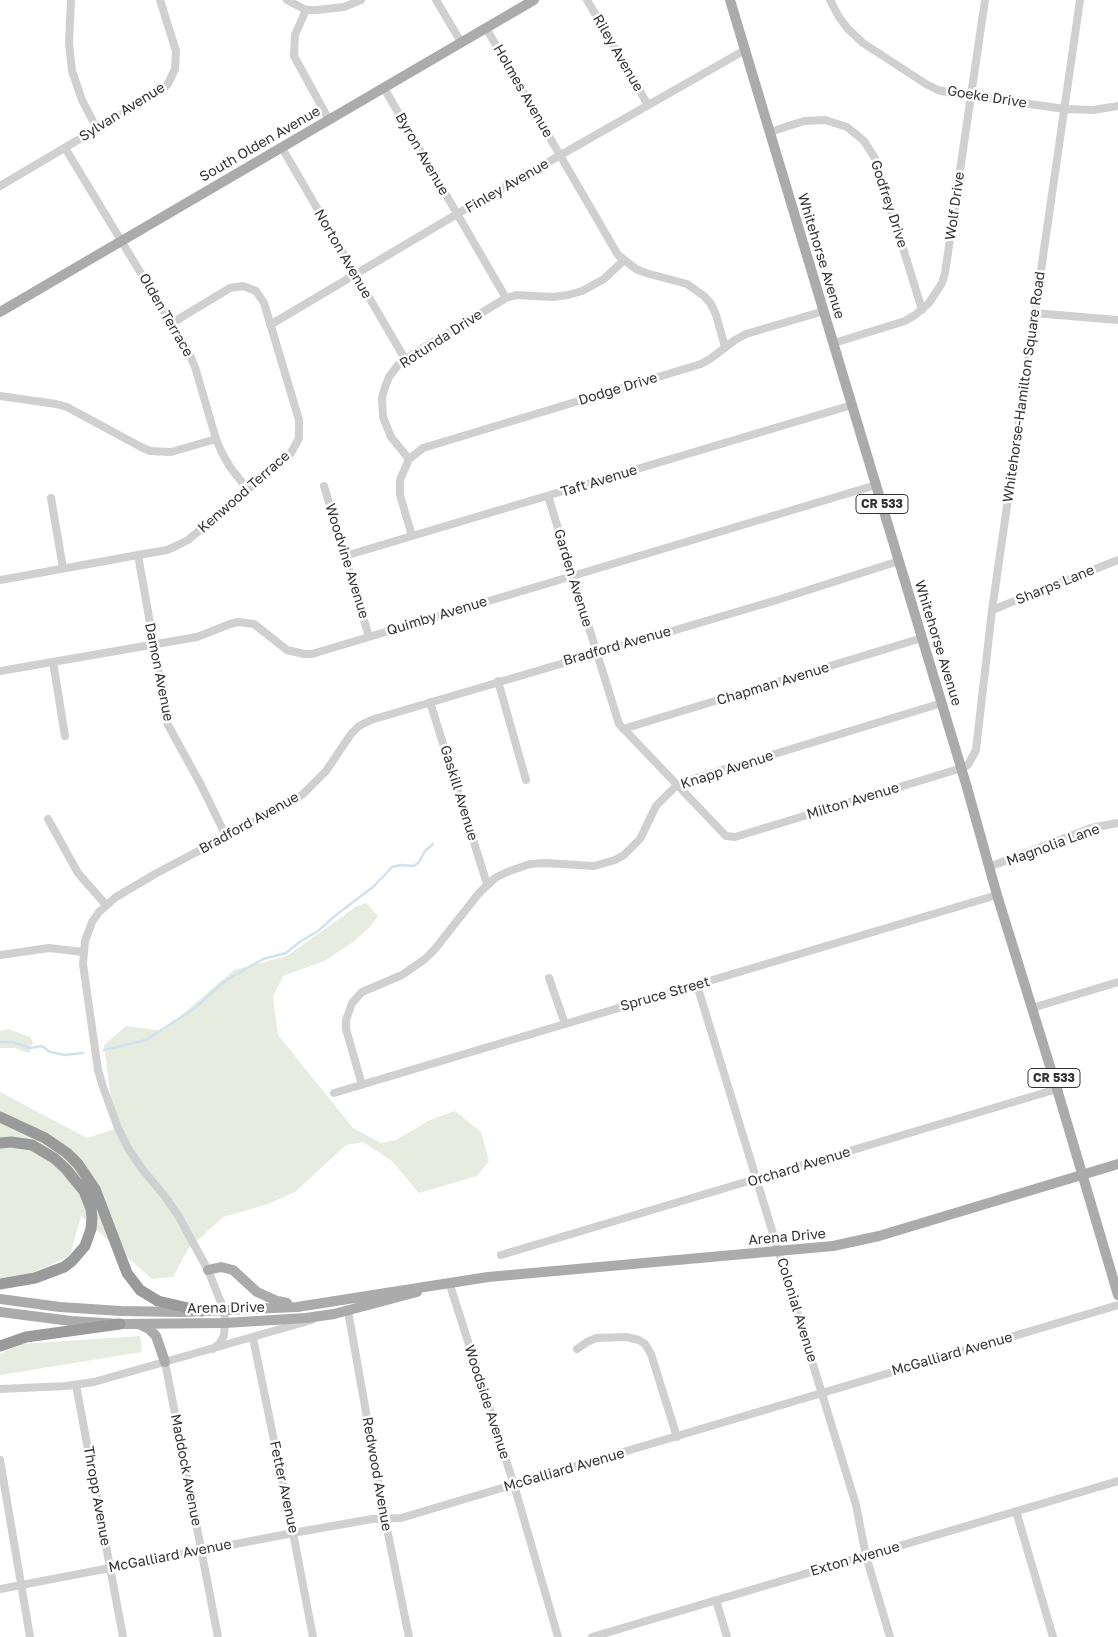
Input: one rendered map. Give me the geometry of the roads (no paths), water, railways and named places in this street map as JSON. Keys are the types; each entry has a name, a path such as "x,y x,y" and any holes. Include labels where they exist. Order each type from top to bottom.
{"highway":[{"path":"0,1117 46,1138 67,1153 78,1164 95,1189 127,1273 140,1290 158,1301 201,1311"},
{"path":"0,1143 11,1142 32,1145 54,1158 66,1169 84,1192 91,1208 92,1218 91,1229 85,1246 64,1267 35,1278 0,1284"},
{"path":"0,1346 26,1337 120,1324"}],"main road":[{"name":"South Olden Avenue","path":"0,312 534,0"},
{"name":"Whitehorse Avenue","path":"730,0 962,768 997,895 1082,1176 1112,1262 1118,1295"},
{"name":"Arena Drive","path":"0,1299 60,1307 121,1311 201,1311 311,1305 488,1277 833,1246 859,1242 1118,1164"},
{"path":"208,1270 221,1267 233,1270 249,1286 267,1298 288,1303 311,1305"},
{"name":"Arena Drive","path":"0,1312 71,1321 120,1324 225,1323 283,1320 348,1311 449,1282"},
{"path":"136,1323 149,1329 156,1336 165,1362"}],"street":[{"path":"71,0 69,43 72,71 82,100 97,129"},
{"name":"Sylvan Avenue","path":"1,183 65,148 161,91 168,84 176,61 176,51 160,0"},
{"path":"287,0 306,10 344,7 362,0"},
{"path":"436,0 461,42"},
{"name":"Riley Avenue","path":"587,0 648,105"},
{"name":"Goeke Drive","path":"830,0 844,23 863,43 930,86 951,93 1065,109 1093,110 1118,106"},
{"name":"Wolf Drive","path":"834,343 905,321 922,310 936,294 945,273 985,0"},
{"name":"Whitehorse-Hamilton Square Road","path":"962,768 968,765 976,750 992,610 1080,0"},
{"path":"306,10 296,35 294,56 329,120"},
{"name":"Holmes Avenue","path":"486,28 561,155 612,247 624,260 646,274 687,284 704,296 711,304 716,315 725,347"},
{"name":"Finley Avenue","path":"270,325 457,214 745,50"},
{"name":"Byron Avenue","path":"384,88 506,298"},
{"name":"Godfrey Drive","path":"770,132 804,121 825,120 847,127 864,141 876,160 922,310"},
{"name":"Olden Terrace","path":"65,148 172,323 195,366 216,439 230,467 248,490"},
{"name":"Norton Avenue","path":"282,148 405,359"},
{"name":"Rotunda Drive","path":"409,458 391,437 384,422 382,408 385,387 389,377 405,359 506,298 516,295 553,297 582,291 604,279 624,260"},
{"name":"Kenwood Terrace","path":"0,580 168,550 184,542 248,490 291,453 296,446 300,429 299,420 260,296 250,288 242,286 230,288 172,323"},
{"name":"Dodge Drive","path":"409,458 428,446 701,364 746,334 824,311"},
{"path":"1034,313 1118,320"},
{"path":"0,396 67,407 150,451 171,452 216,439"},
{"name":"Taft Avenue","path":"345,556 852,405"},
{"path":"409,458 402,472 399,488 412,536"},
{"name":"Quimby Avenue","path":"0,672 197,636 238,622 254,624 287,650 312,654 876,484"},
{"name":"Woodvine Avenue","path":"324,486 369,637"},
{"name":"Garden Avenue","path":"548,496 618,724 726,836 735,837 744,834"},
{"path":"52,498 63,568"},
{"name":"Damon Avenue","path":"138,555 168,725 226,836"},
{"name":"Sharps Lane","path":"992,610 1118,560"},
{"name":"Bradford Avenue","path":"212,1349 220,1343 224,1336 225,1323 224,1310 208,1270 179,1217 129,1150 109,1105 98,1070 83,964 83,952 90,927 99,912 106,905 154,874 303,794 326,771 351,734 359,726 371,720 777,600 899,561"},
{"name":"Chapman Avenue","path":"623,729 922,638"},
{"path":"53,662 65,736"},
{"path":"498,682 526,780"},
{"name":"Gaskill Avenue","path":"430,702 488,884"},
{"name":"Knapp Avenue","path":"362,1085 346,1029 346,1020 352,1003 362,992 402,975 425,959 488,884 507,872 530,864 594,866 615,860 640,840 656,806 676,786 686,781 942,703"},
{"name":"Milton Avenue","path":"744,834 962,768"},
{"path":"48,819 78,873 106,905"},
{"name":"Magnolia Lane","path":"989,867 1091,828 1118,823"},
{"name":"Spruce Street","path":"334,1093 997,895"},
{"path":"0,955 49,948 83,952"},
{"path":"548,978 565,1024"},
{"path":"1032,1008 1118,982"},
{"name":"Colonial Avenue","path":"697,985 856,1505 866,1556 890,1637"},
{"name":"Orchard Avenue","path":"501,1255 541,1246 757,1179 1057,1090"},
{"name":"Woodside Avenue","path":"449,1282 514,1485 558,1637"},
{"name":"McGalliard Avenue","path":"0,1589 372,1519 401,1518 1118,1305"},
{"name":"Redwood Avenue","path":"348,1311 385,1518 409,1637"},
{"path":"0,1389 76,1385 94,1382 334,1314"},
{"path":"577,1349 596,1338 626,1336 645,1344 651,1354 677,1437"},
{"name":"Fetter Avenue","path":"253,1338 312,1637"},
{"name":"Maddock Avenue","path":"165,1362 218,1637"},
{"name":"Thropp Avenue","path":"76,1385 123,1637"},
{"path":"0,1460 30,1637"},
{"name":"Exton Avenue","path":"592,1637 1118,1481"},
{"path":"1016,1511 1053,1637"},
{"path":"716,1600 727,1637"}],"waterway":[{"path":"104,1050 146,1040 195,1008 225,981 263,959 286,953 318,931 373,887 392,867 401,865 414,866 433,844"},
{"path":"0,1042 13,1042 30,1048 42,1046 50,1052 65,1055 83,1053"}]}
